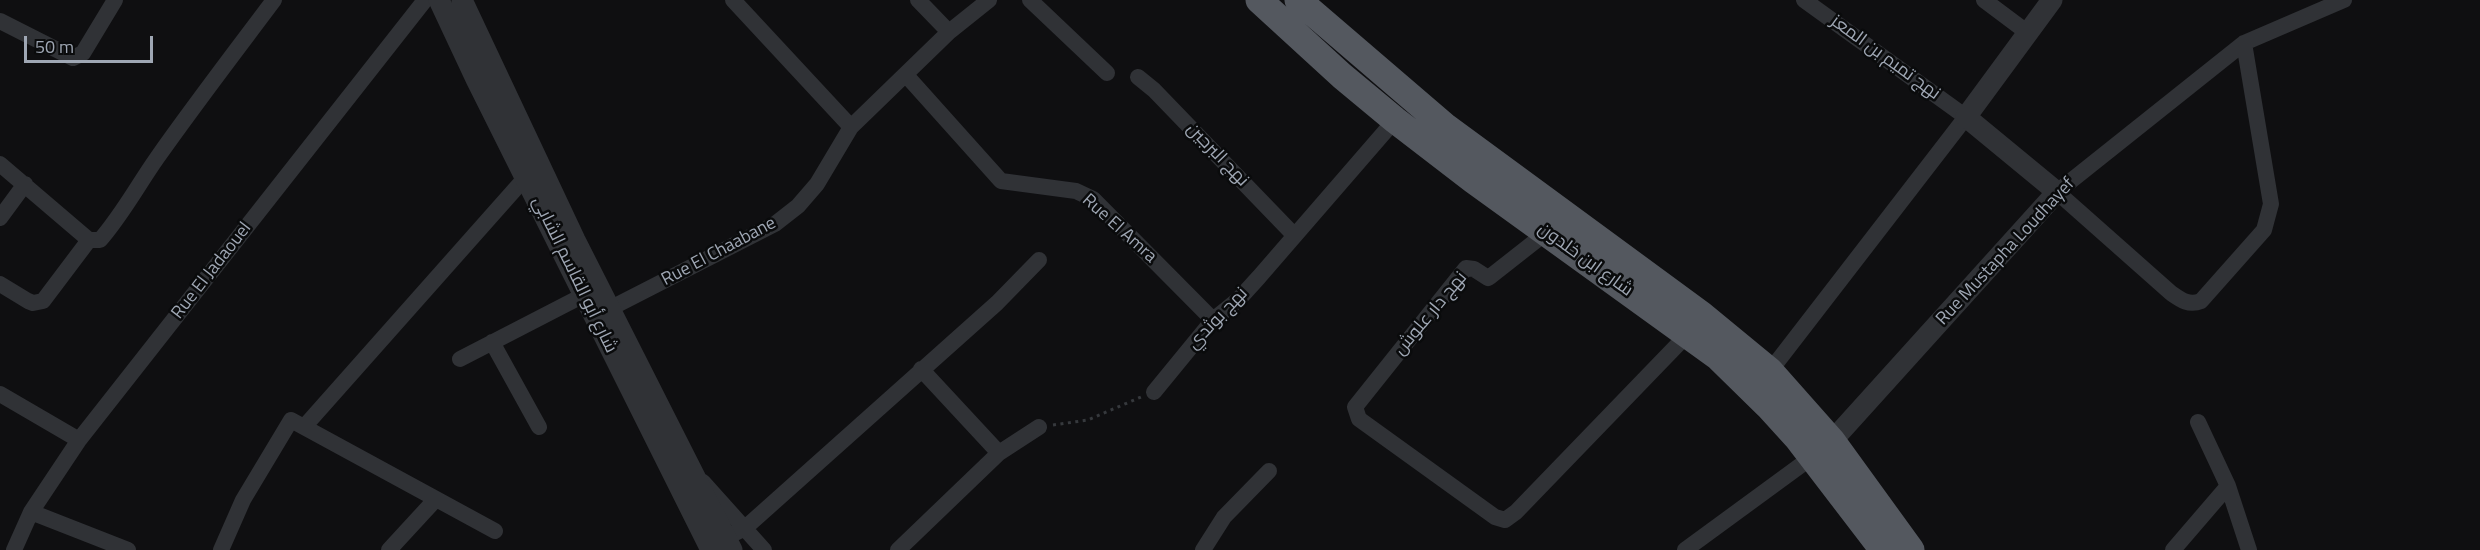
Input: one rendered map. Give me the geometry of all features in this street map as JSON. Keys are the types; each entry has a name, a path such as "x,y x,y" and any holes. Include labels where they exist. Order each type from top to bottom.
{"highway":[{"name":"شارع ابن خلدون","path":"1259,0 1342,76 1395,120 1473,180 1718,357 1768,406 1822,449 1911,550"},
{"name":"شارع ابن خلدون","path":"1298,0 1446,127 1702,315 1770,371 1822,449 1883,550"}],"street":[{"path":"0,21 73,58 83,53 115,0"},
{"path":"0,164 89,240 100,240 193,107 274,0"},
{"name":"Rue El Jadaouel","path":"14,550 31,512 79,440 425,0"},
{"name":"شارع أبو القاسم الشابي","path":"439,0 609,309 690,469 719,546"},
{"name":"شارع أبو القاسم الشابي","path":"462,0 584,295 719,546"},
{"path":"734,0 851,127"},
{"path":"918,0 949,32"},
{"name":"Rue El Chaabane","path":"609,309 775,224 798,206 817,184 851,127 949,32 989,0"},
{"path":"1030,0 1107,73"},
{"name":"نهج تميم بن المعز","path":"1804,0 1966,117"},
{"path":"1984,0 2028,33"},
{"path":"1770,371 1966,117 2052,0"},
{"name":"Rue Mustapha Loudhayef","path":"1822,449 2057,192 2244,43 2344,0"},
{"path":"1966,117 2057,192 2170,293 2182,301 2194,304 2201,301 2264,230 2271,204 2244,43"},
{"name":"Rue El Amra","path":"906,75 1001,181 1076,190 1093,199 1213,320"},
{"name":"نهج البرجين","path":"1138,78 1154,90 1294,234"},
{"name":"نهج بوثدي","path":"1154,392 1213,320 1239,298 1395,120"},
{"path":"304,427 532,172"},
{"path":"0,218 25,184"},
{"name":"نهج دار علوش","path":"1547,232 1488,278 1474,269 1466,268 1355,407 1359,419 1495,517 1505,520 1516,512 1687,335"},
{"path":"0,284 33,303 43,301 89,240"},
{"path":"719,546 746,528 997,303 1039,260"},
{"path":"460,359 584,295"},
{"path":"492,342 539,427"},
{"path":"921,369 999,453"},
{"path":"0,394 79,440"},
{"path":"221,550 243,500 291,420 495,531"},
{"path":"2198,422 2228,486 2249,550"},
{"path":"898,550 999,453 1039,427"},
{"path":"1684,550 1822,449"},
{"path":"690,469 765,550"},
{"path":"1203,550 1224,517 1269,471"},
{"path":"2173,550 2228,486"},
{"path":"389,550 435,500"},
{"path":"31,512 128,550"}],"path":[{"path":"1039,427 1088,420 1154,392"}]}
